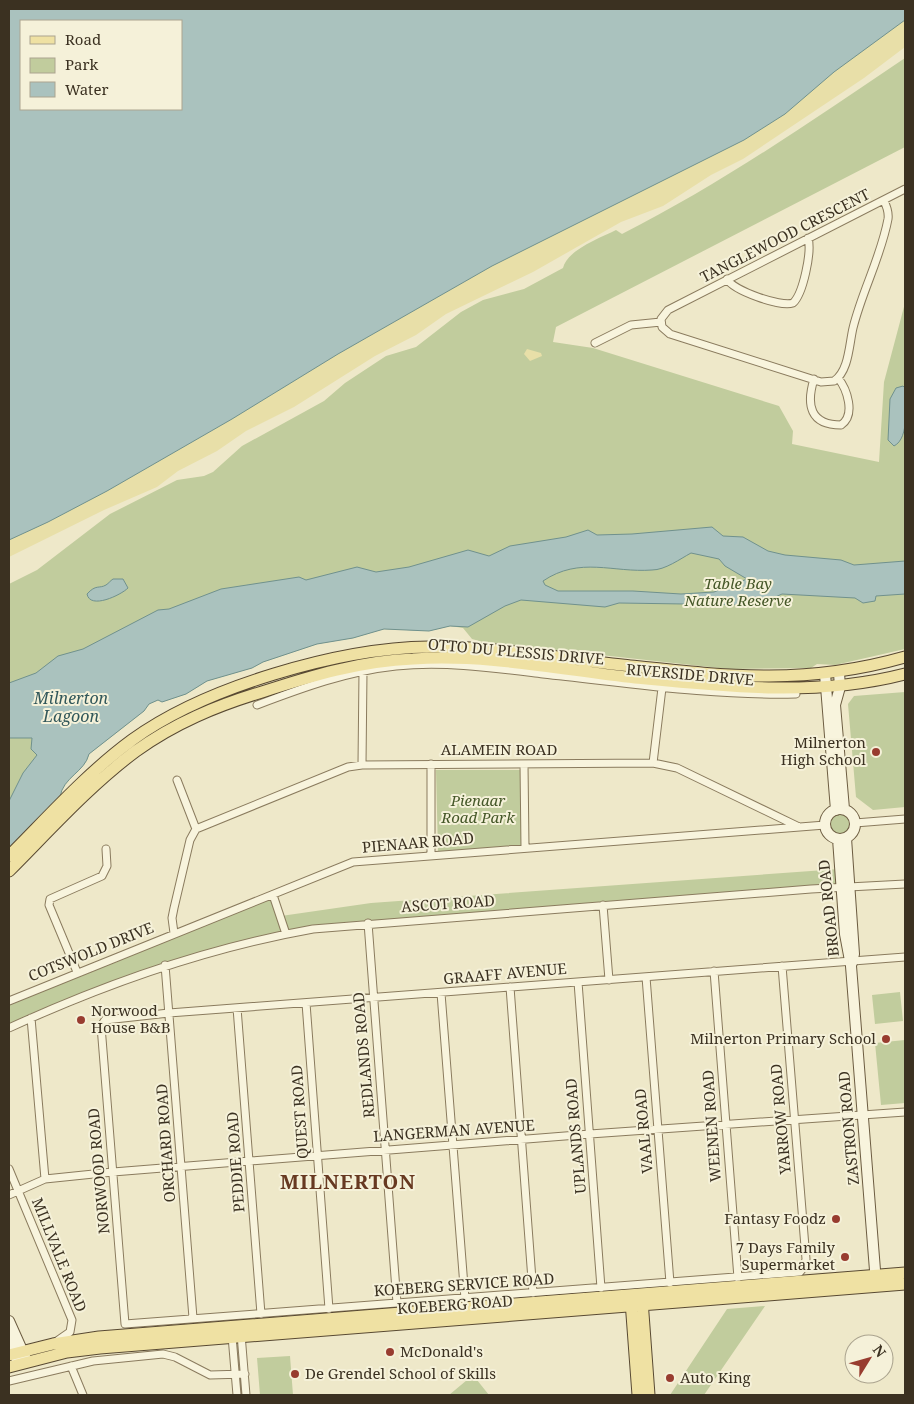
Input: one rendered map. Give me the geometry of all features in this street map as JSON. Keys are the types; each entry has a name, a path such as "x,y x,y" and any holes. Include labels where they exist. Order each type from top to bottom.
{"main road":[{"name":"OTTO DU PLESSIS DRIVE","path":"9,856 100,767 132,740 162,721 225,691 336,658 396,649 453,647 710,675 780,677 839,673 905,657"},
{"name":"OTTO DU PLESSIS DRIVE","path":"9,871 103,778 156,737 184,721 215,707 324,672 393,660 453,658 722,687 826,688 870,683 905,674"},
{"name":"KOEBERG ROAD","path":"17,1358 236,1332 876,1281 905,1274"},
{"name":"KOEBERG ROAD","path":"876,1281 905,1284"},
{"path":"637,1301 638,1395"},
{"path":"637,1301 648,1395"},
{"name":"KOEBERG ROAD","path":"17,1358 53,1344 99,1337 236,1332"}],"street":[{"path":"884,201 905,189"},
{"name":"TANGLEWOOD CRESCENT","path":"661,322 663,314 668,310 884,201 888,210 887,222 870,283 857,312 844,369 838,378"},
{"path":"727,279 735,288 743,291 783,304 793,303 798,296 809,256 808,238"},
{"path":"595,343 631,325 661,322 664,330 670,334 814,380 825,382 838,378 848,394 847,418 841,425 822,422 815,415 809,400 814,380"},
{"name":"RIVERSIDE DRIVE","path":"257,705 314,684 396,666 451,665 662,688 738,694 796,694"},
{"path":"362,672 362,765"},
{"path":"833,735 835,705 840,687 839,673"},
{"path":"825,674 840,810"},
{"path":"652,762 662,688"},
{"name":"ALAMEIN ROAD","path":"196,829 340,769 362,765 652,762 677,768 799,827"},
{"path":"431,764 431,855"},
{"path":"524,764 525,848"},
{"path":"176,780 196,829"},
{"path":"826,825 828,815 840,810 852,814 855,823 854,831 842,838"},
{"path":"767,829 772,814"},
{"path":"855,823 905,818"},
{"name":"PIENAAR ROAD","path":"174,933 353,862 826,825"},
{"name":"BROAD ROAD","path":"826,825 829,834 842,838 851,963"},
{"name":"COTSWOLD DRIVE","path":"9,1001 174,933 172,918 174,908 190,840 196,829"},
{"path":"77,972 51,914 50,899 102,876 107,866 106,849"},
{"name":"ASCOT ROAD","path":"9,1028 122,980 165,965 234,945 286,934 368,923 905,884"},
{"path":"273,895 286,934"},
{"path":"603,905 609,980"},
{"name":"REDLANDS ROAD","path":"368,923 398,1304"},
{"name":"GRAAFF AVENUE","path":"107,1018 782,966 851,963 905,957"},
{"name":"ZASTRON ROAD","path":"851,963 876,1281"},
{"name":"ORCHARD ROAD","path":"165,965 193,1318"},
{"name":"YARROW ROAD","path":"782,966 806,1259 803,1269"},
{"name":"WEENEN ROAD","path":"714,972 738,1278"},
{"name":"VAAL ROAD","path":"646,977 670,1283"},
{"name":"UPLANDS ROAD","path":"578,982 602,1288"},
{"path":"510,987 534,1293"},
{"path":"441,993 465,1298"},
{"name":"QUEST ROAD","path":"306,1003 329,1309"},
{"name":"PEDDIE ROAD","path":"237,1008 261,1314"},
{"path":"31,1018 45,1179"},
{"name":"NORWOOD ROAD","path":"107,1018 102,1026 125,1324"},
{"name":"LANGERMAN AVENUE","path":"9,1195 45,1179 113,1172 522,1141 590,1134 905,1112"},
{"name":"MILLVALE ROAD","path":"9,1169 72,1320 70,1332 53,1344"},
{"name":"KOEBERG SERVICE ROAD","path":"125,1324 795,1274 803,1269"},
{"path":"9,1321 17,1358"},
{"path":"236,1332 245,1374 246,1395"},
{"path":"236,1332 235,1374 237,1395"},
{"path":"9,1337 17,1358"},
{"path":"9,1381 122,1356 163,1354 175,1357 210,1375 245,1374"},
{"path":"71,1366 83,1395"}],"green space":[{"name":"Table Bay Nature Reserve","path":"905,58 905,147 556,327 553,342 593,348 779,406 793,431 792,444 879,462 884,382 905,303 905,649 835,665 817,664 811,668 728,669 483,642 472,639 463,628 450,626 429,631 384,629 353,638 317,644 263,662 252,668 207,681 186,694 162,702 158,700 149,704 144,711 89,754 83,766 65,784 60,797 9,848 9,584 37,570 110,514 177,480 204,476 213,472 242,446 324,401 345,383 386,356 416,347 461,312 483,300 524,289 563,268 571,256 585,245 616,230 622,234 731,173"},
{"name":"Milnerton High School","path":"905,692 905,807 873,810 856,797 848,704 854,696"},
{"name":"Pienaar Road Park","path":"436,770 522,770 523,845 438,852"},
{"path":"840,813 848,816 851,824 848,832 840,835 832,832 829,824 832,816"},
{"path":"839,869 841,888 313,929 198,955 9,1028 9,1001 273,895 281,916 371,903"},
{"path":"900,992 903,1021 875,1024 872,995"},
{"path":"905,1040 905,1103 881,1105 875,1043"},
{"path":"765,1306 704,1395 670,1395 727,1309"},
{"path":"290,1356 293,1395 260,1395 257,1358"},
{"path":"473,1375 489,1395 449,1395"}],"sand":[{"path":"905,9 905,47 864,78 743,159 711,175 663,206 621,222 533,272 446,314 416,335 375,356 294,407 246,431 217,451 178,471 157,487 104,510 9,557 9,515"},
{"path":"527,349 541,353 542,356 530,361 524,354"}],"water":[{"path":"9,9 905,9 905,20 834,72 785,114 744,140 492,266 338,354 232,419 107,491 9,540"},
{"path":"903,386 905,388 906,402 905,428 899,442 894,446 888,440 890,399 896,388"},
{"name":"Milnerton Lagoon","path":"712,527 723,536 743,537 768,551 785,555 841,560 854,565 905,561 905,594 876,596 875,601 863,603 855,598 782,594 762,603 751,605 619,603 605,607 521,600 505,606 468,627 450,626 429,631 384,629 353,638 317,644 263,662 252,668 207,681 186,694 162,702 158,700 149,704 144,711 89,754 83,766 65,784 60,797 9,848 9,801 23,773 37,755 31,749 32,738 9,738 9,683 36,673 58,656 83,649 158,610 169,609 221,589 299,577 306,580 357,567 376,572 409,567 468,550 489,556 510,546 566,537 588,530 597,535","holes":["691,553 719,559 725,566 747,579 714,592 681,594 633,591 558,591 545,585 543,581 557,573 583,567 657,570"]},
{"path":"113,579 123,579 128,588 106,600 94,601 89,599 87,594 90,591 106,585"}],"place":[{"name":"Milnerton High School","path":"876,752"},
{"name":"Norwood House B&B","path":"81,1020"},
{"name":"Milnerton Primary School","path":"886,1039"},
{"name":"Fantasy Foodz","path":"836,1219"},
{"name":"7 Days Family Supermarket","path":"845,1257"},
{"name":"McDonald's","path":"390,1352"},
{"name":"De Grendel School of Skills","path":"295,1374"},
{"name":"Auto King","path":"670,1378"}],"district":[{"name":"MILNERTON","path":"348,1182"}]}
